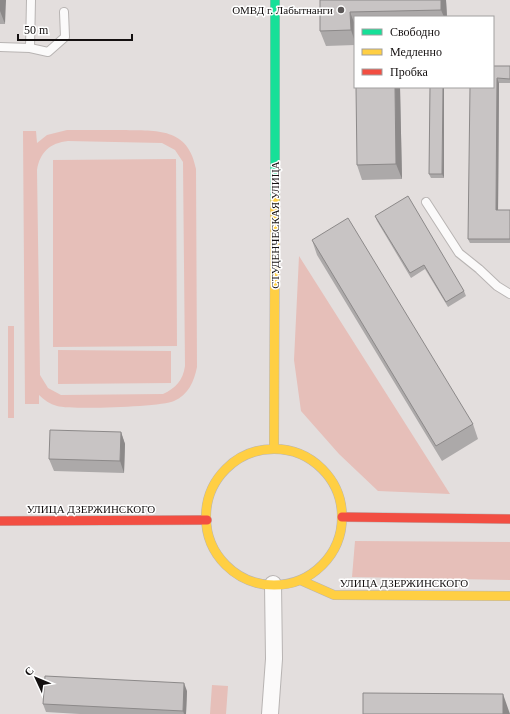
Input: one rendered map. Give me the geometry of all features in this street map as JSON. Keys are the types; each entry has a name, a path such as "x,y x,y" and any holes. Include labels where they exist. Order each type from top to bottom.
{"street":[{"name":"СТУДЕНЧЕСКАЯ УЛИЦА","path":"274,449 275,0"},
{"path":"274,449 289,450 309,458 325,472 336,489 342,510 342,517 341,531 333,551 319,568 300,580 281,585 262,584 247,580 234,572 222,561 214,549 208,534 206,514 210,494 220,476 234,462 252,452 274,449"},
{"path":"342,517 510,519"},
{"name":"УЛИЦА ДЗЕРЖИНСКОГО","path":"0,521 207,520"},
{"name":"УЛИЦА ДЗЕРЖИНСКОГО","path":"300,580 334,595 510,596"},
{"path":"270,714 274,659 273,584"}],"lane":[{"path":"30,48 31,0"},
{"path":"0,47 30,48 48,52 65,37 64,12"},
{"path":"426,202 459,253 480,269 497,286 510,294"}],"shaded area":[{"path":"67,130 123,130 159,132 178,138 186,145 192,155 196,169 197,367 194,378 187,392 174,401 152,405 80,408 57,406 39,395 39,404 25,404 23,131 36,131 37,143 47,135","holes":["62,142 162,143 175,150 183,162 185,366 183,375 172,389 163,394 61,395 48,388 40,375 38,164 43,153 51,146"]},
{"path":"176,159 177,346 53,347 53,160"},
{"path":"299,256 450,494 378,491 339,454 301,411 294,360"},
{"path":"8,326 14,326 14,418 8,418"},
{"path":"58,350 171,351 171,383 58,384"},
{"path":"355,541 510,542 510,580 352,577"},
{"path":"212,685 228,686 226,714 210,714"}],"building":[{"path":"320,0 441,0 441,10 350,12 351,30 320,31"},
{"path":"494,66 510,66 510,79 497,78 496,210 510,210 510,239 468,239 470,88 494,88"},
{"path":"356,88 395,88 396,164 357,165"},
{"path":"430,88 443,88 442,174 429,174"},
{"path":"408,196 464,291 446,302 424,265 410,273 375,216"},
{"path":"348,218 473,424 436,446 312,240"},
{"path":"50,430 121,432 120,461 49,459"},
{"path":"45,676 184,683 183,711 43,704"},
{"path":"363,693 503,694 503,714 363,714"}],"traffic: fast":[{"path":"275,0 275,200"}],"traffic: slow":[{"path":"274,449 275,200"},
{"path":"274,449 300,454 322,469 337,491 342,517 337,543 322,565 300,580 274,585 248,580 226,565 211,543 206,517 211,491 226,469 248,454 274,449"},
{"path":"300,580 334,595 510,596"}],"traffic: jam":[{"path":"342,517 510,519"},
{"path":"0,521 207,520"}],"place":[{"name":"ОМВД г. Лабытнанги","path":"341,10"}]}
